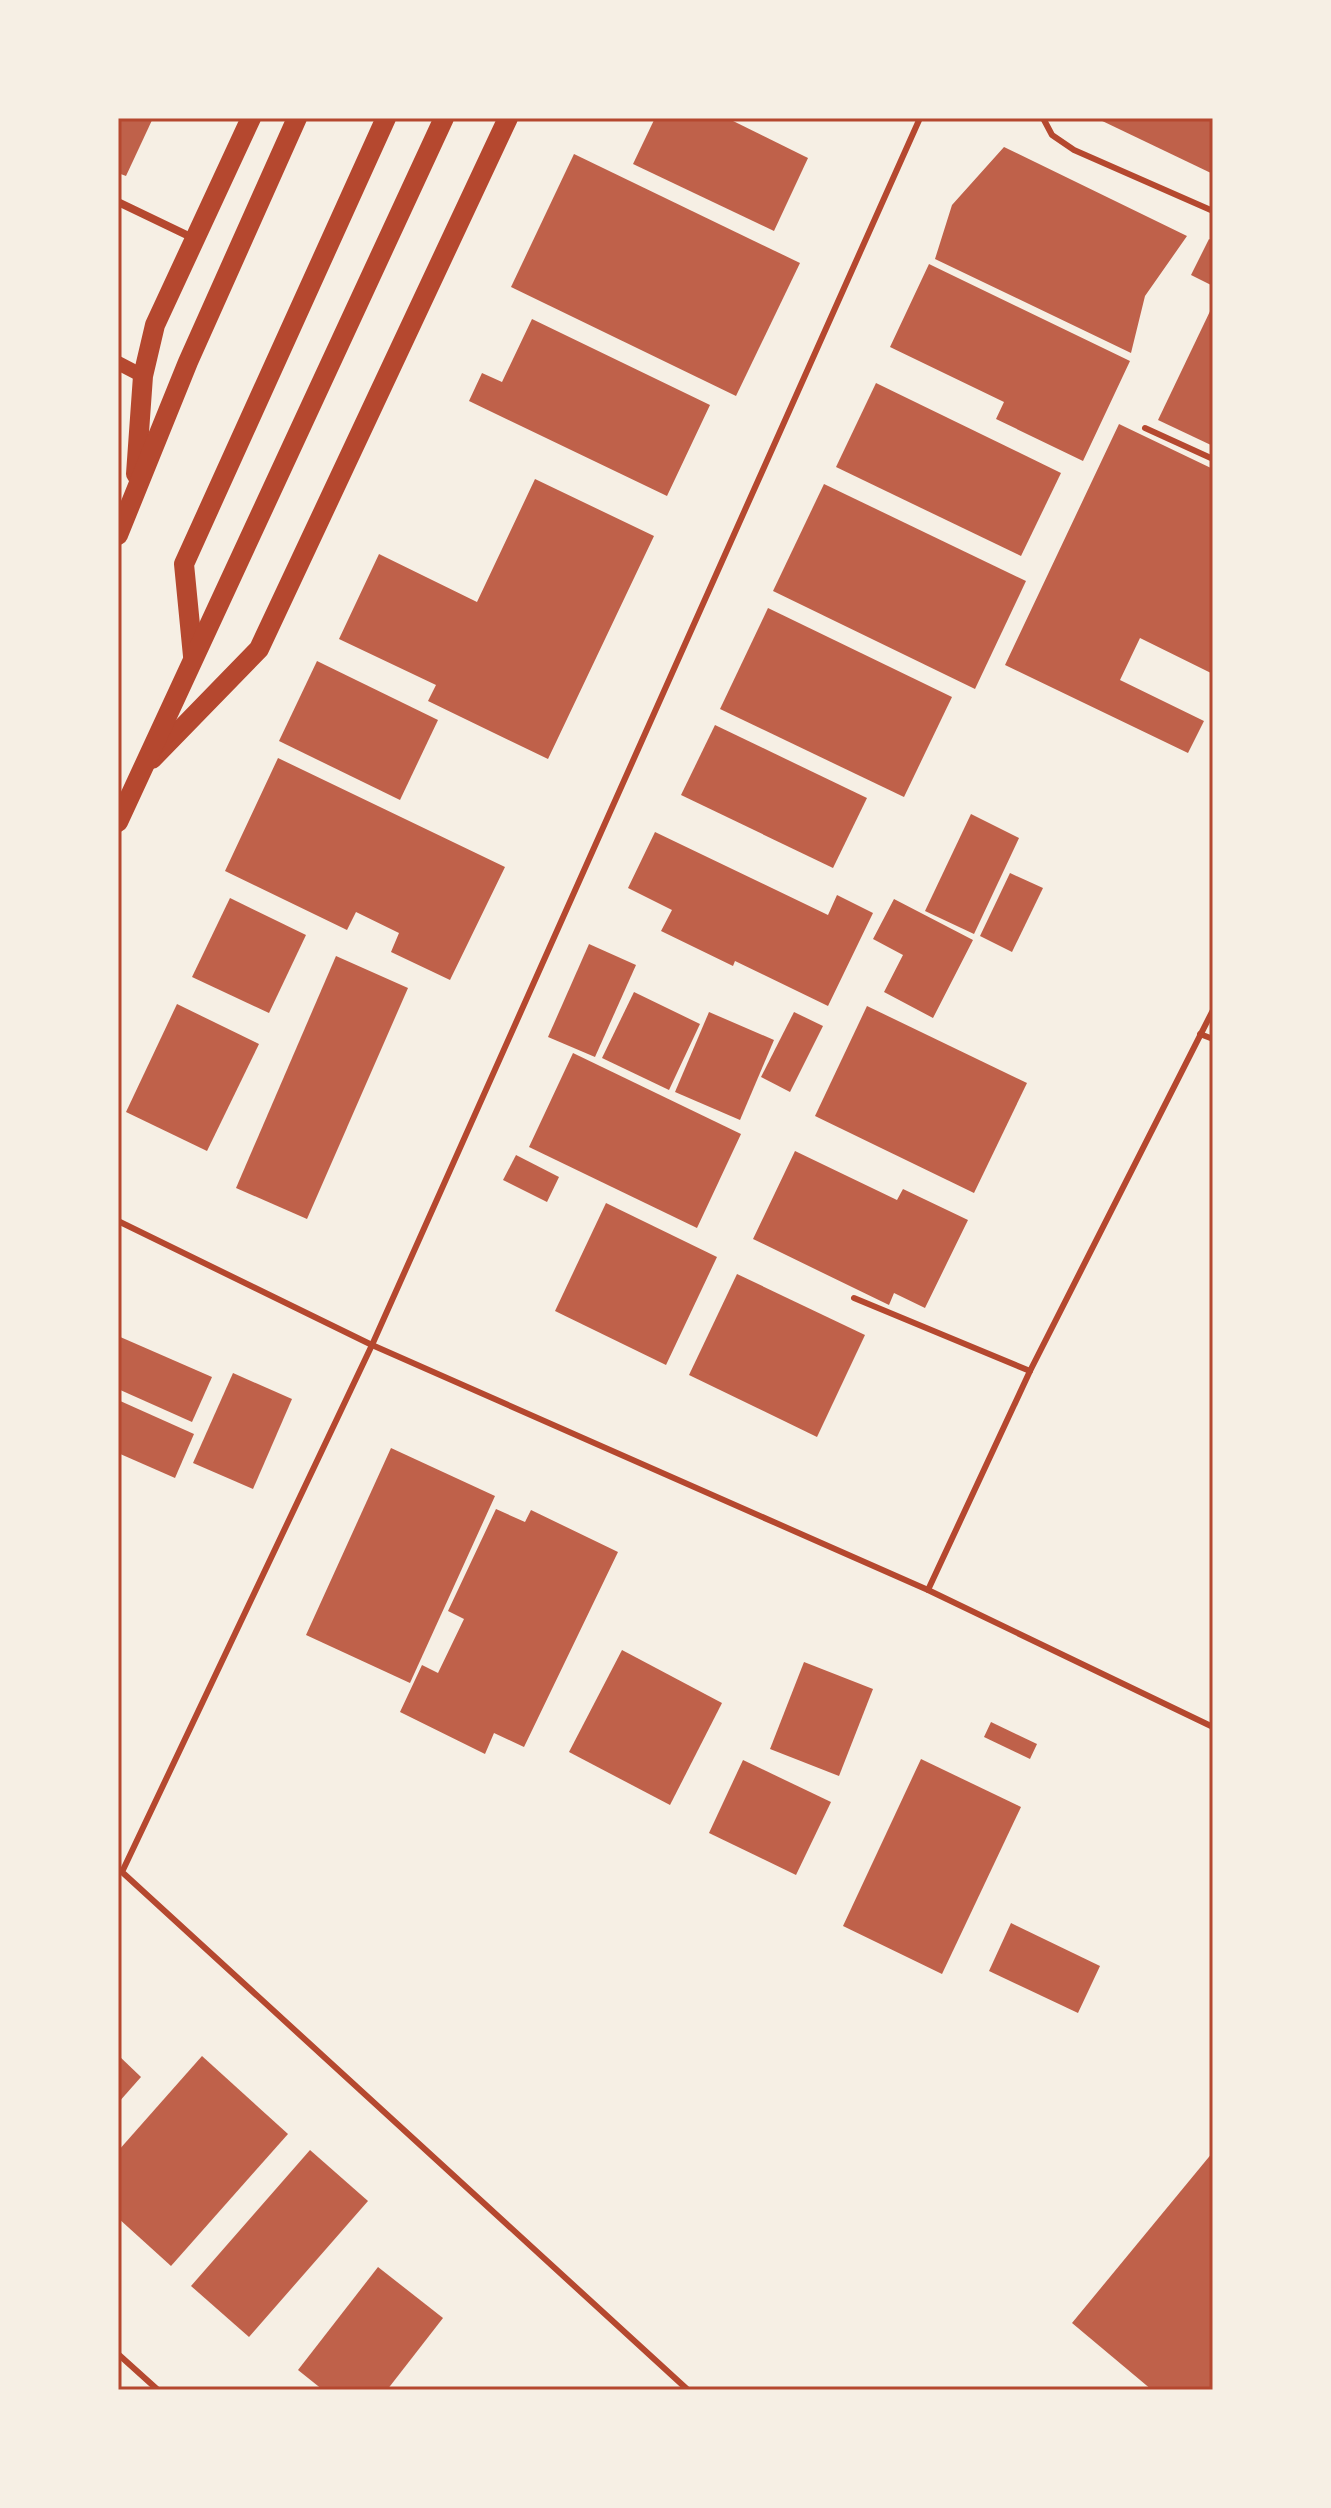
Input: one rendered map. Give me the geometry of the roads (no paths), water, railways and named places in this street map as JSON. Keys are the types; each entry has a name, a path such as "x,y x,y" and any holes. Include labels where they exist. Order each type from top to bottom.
{"main road":[{"path":"134,494 143,376 155,325 251,118"},
{"path":"118,535 188,362 297,118"},
{"path":"193,656 184,564 386,118"},
{"path":"118,822 444,118"},
{"path":"143,768 259,649 508,118"}],"street":[{"path":"118,202 195,239"},
{"path":"118,363 143,376"}],"lane":[{"path":"688,2390 122,1872 372,1345 920,118"},
{"path":"1043,118 1052,135 1074,150 1213,211"},
{"path":"1145,428 1213,459"},
{"path":"928,1590 1030,1371 1213,1010"},
{"path":"1200,1034 1213,1039"},
{"path":"118,1221 372,1345 928,1590 1213,1727"},
{"path":"854,1298 1030,1371"},
{"path":"118,2354 158,2390"}]}
